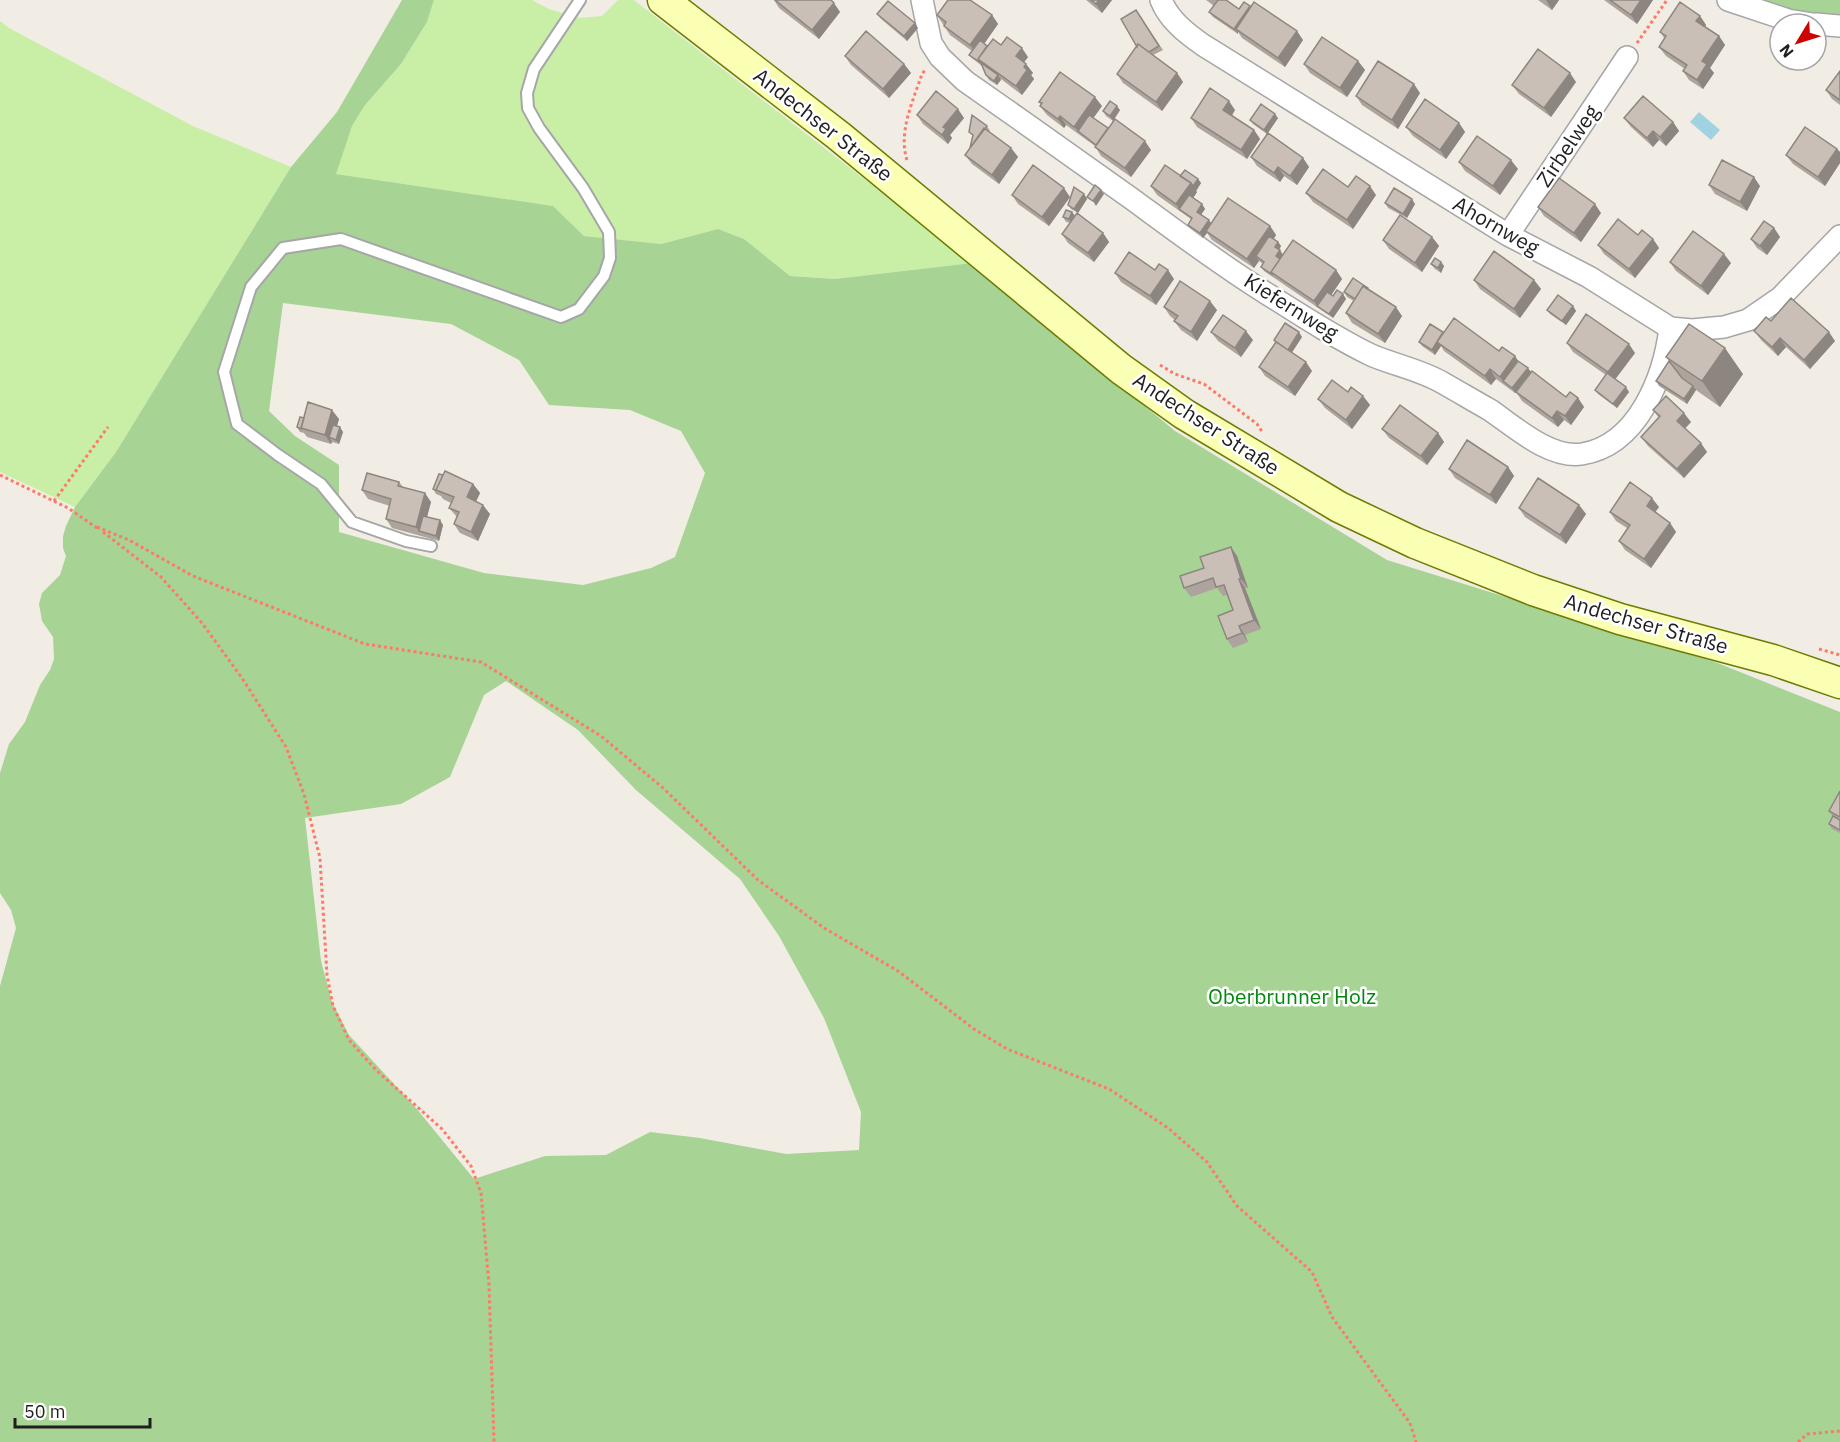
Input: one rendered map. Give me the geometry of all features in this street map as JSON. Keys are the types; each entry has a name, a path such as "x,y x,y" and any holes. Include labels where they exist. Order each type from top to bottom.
{"street":[{"name":"Andechser Straße","path":"663,0 839,136 1121,369 1184,414 1339,507 1415,543 1560,600 1773,660 1840,683"},
{"name":"Kiefernweg","path":"922,0 931,44 940,57 965,81 1268,294 1371,355 1439,381 1527,436 1555,450 1574,454 1584,453 1607,444 1627,430 1641,413 1653,390 1666,350 1670,328"},
{"name":"Ahornweg","path":"1161,0 1169,14 1190,36 1508,236 1589,277 1670,328 1692,330 1725,327 1748,320 1780,298 1840,236"},
{"path":"1728,0 1768,14"},
{"name":"Zirbelweg","path":"1508,236 1627,57"}],"lane":[{"path":"431,546 406,541 352,522 321,484 237,424 224,372 251,287 283,249 341,239 561,317 579,309 604,276 610,258 609,232 583,188 539,128 528,108 526,93 534,69 579,0"}],"path":[{"path":"1627,57 1667,0"},
{"path":"908,161 904,151 904,134 922,74 931,63 940,57"},
{"path":"1158,364 1175,374 1204,384 1257,424 1266,437"},
{"path":"54,501 108,427"},
{"path":"0,475 68,508 97,527 161,577 202,623 242,678 286,747 304,794 320,858 327,975 333,1006 349,1040 377,1071 442,1129 471,1167 481,1193 489,1285 494,1442"},
{"path":"97,527 129,540 193,576 365,644 481,662 601,736 663,788 758,880 824,928 898,971 974,1029 1007,1049 1109,1089 1168,1128 1207,1162 1237,1206 1312,1272 1332,1317 1410,1423 1416,1442"},
{"path":"1811,646 1840,655"},
{"path":"1798,1442 1807,1434 1840,1431"}],"green space":[{"name":"Oberbrunner Holz","path":"402,0 434,0 427,22 401,64 365,105 352,126 336,174 553,206 584,236 661,244 718,229 744,239 790,276 835,279 972,263 1175,431 1387,560 1715,662 1840,712 1840,1442 0,1442 0,986 16,928 11,910 0,893 0,773 9,744 25,722 40,685 54,659 53,637 42,621 39,604 42,593 60,575 66,556 63,536 75,507 116,452 291,167 337,112","holes":["283,303 451,324 519,360 549,405 630,410 681,431 705,473 675,557 651,568 583,585 484,573 339,532 339,465 295,436 269,411","506,681 578,730 636,790 740,879 779,936 824,1018 861,1112 859,1150 786,1154 700,1138 650,1132 606,1155 545,1156 474,1179 416,1108 349,1035 332,1002 321,961 305,818 401,804 450,777 484,695"]},
{"path":"434,0 532,0 549,9 579,18 602,16 618,0 634,0 972,263 835,279 790,276 744,239 718,229 661,244 584,236 553,206 335,174 352,126 365,105 401,64 427,22"},
{"path":"1742,0 1840,0 1840,22 1828,19 1828,12 1795,12"},
{"path":"0,21 9,28 193,126 291,167 116,452 75,507 0,472"}],"water":[{"path":"1699,112 1720,130 1711,140 1690,122"}],"building":[{"path":"775,0 831,0 834,3 812,30"},
{"path":"948,0 970,0 992,15 970,45 944,26 946,22 937,15"},
{"path":"1218,0 1226,0 1239,9 1244,2 1250,6 1234,29 1209,12"},
{"path":"1610,0 1641,0 1631,15"},
{"path":"888,1 915,23 904,36 877,14"},
{"path":"1254,2 1297,31 1278,58 1236,29"},
{"path":"1680,2 1700,16 1696,21 1719,36 1702,61 1707,64 1697,80 1683,71 1687,65 1659,47 1666,36 1660,32"},
{"path":"1136,10 1159,46 1149,52 1138,44 1137,47 1121,19"},
{"path":"866,31 904,64 883,89 845,56"},
{"path":"1007,37 1022,48 1016,56 1026,64 1024,67 1027,70 1016,86 978,59 993,39 1001,45"},
{"path":"1322,37 1358,61 1340,88 1304,64"},
{"path":"980,40 987,46 978,59 981,63 969,55"},
{"path":"1138,44 1177,73 1156,102 1117,74"},
{"path":"1538,49 1570,73 1544,108 1512,85"},
{"path":"1378,61 1414,84 1392,120 1356,96"},
{"path":"981,63 998,75 994,81 986,75"},
{"path":"1840,71 1840,100 1826,90"},
{"path":"1060,72 1095,97 1074,127 1060,116 1058,119 1040,106 1042,103 1039,102"},
{"path":"1210,88 1229,101 1223,110 1254,130 1241,150 1191,118"},
{"path":"936,91 958,109 943,127 946,129 942,135 917,115"},
{"path":"1643,96 1673,122 1660,137 1653,131 1647,138 1624,118"},
{"path":"1425,99 1459,123 1440,150 1406,127"},
{"path":"1110,101 1117,106 1110,116 1103,111"},
{"path":"1261,104 1275,114 1264,130 1250,120"},
{"path":"972,115 987,126 970,148 973,135 969,132"},
{"path":"1089,115 1108,128 1096,145 1078,131"},
{"path":"1115,119 1145,141 1125,168 1095,147"},
{"path":"1805,127 1837,149 1818,177 1786,155"},
{"path":"984,128 1011,148 992,175 965,155"},
{"path":"1268,133 1303,158 1290,176 1278,167 1274,173 1251,157"},
{"path":"1477,136 1511,160 1493,186 1459,162"},
{"path":"1722,160 1754,177 1740,202 1709,185"},
{"path":"1033,165 1064,188 1042,217 1012,195"},
{"path":"1165,165 1191,183 1176,204 1151,186"},
{"path":"1323,169 1348,187 1356,176 1370,186 1347,220 1306,193"},
{"path":"1185,170 1198,179 1193,186 1180,176"},
{"path":"1559,178 1595,204 1574,233 1538,207"},
{"path":"1095,185 1101,190 1093,201 1087,197"},
{"path":"1074,187 1084,194 1074,209 1068,205"},
{"path":"1394,188 1412,199 1403,214 1385,203"},
{"path":"1189,195 1202,204 1197,212 1209,220 1200,233 1188,225 1192,218 1179,209"},
{"path":"1228,198 1270,226 1247,259 1206,231"},
{"path":"1066,210 1072,212 1069,219 1063,217"},
{"path":"1077,213 1103,233 1088,253 1062,234"},
{"path":"1400,215 1432,237 1415,263 1383,240"},
{"path":"1618,219 1638,235 1642,230 1653,239 1629,269 1598,245"},
{"path":"1764,221 1774,228 1760,246 1751,239"},
{"path":"1693,231 1724,254 1701,286 1670,262"},
{"path":"1269,236 1278,242 1275,247 1280,250 1276,256 1280,259 1271,272 1273,275 1261,267 1264,262 1256,256"},
{"path":"1293,240 1336,270 1314,301 1271,272"},
{"path":"1494,251 1534,280 1514,309 1474,280"},
{"path":"1129,252 1155,270 1159,264 1168,270 1150,296 1115,273"},
{"path":"1435,258 1441,262 1438,268 1431,264"},
{"path":"1353,278 1368,288 1363,286 1355,299 1344,292"},
{"path":"1180,281 1210,301 1191,332 1174,321 1178,316 1164,307"},
{"path":"1363,286 1396,307 1378,334 1346,313"},
{"path":"1337,290 1343,294 1329,314 1317,306 1327,292 1333,296"},
{"path":"1558,295 1573,306 1562,321 1547,310"},
{"path":"1791,298 1829,332 1804,360 1780,338 1772,347 1754,331 1766,317 1771,321"},
{"path":"1586,314 1629,344 1608,372 1567,343"},
{"path":"1223,315 1246,331 1235,348 1211,332"},
{"path":"1454,318 1499,351 1502,347 1515,356 1500,377 1490,369 1485,376 1437,342"},
{"path":"1285,323 1299,332 1288,350 1274,340"},
{"path":"1430,324 1443,332 1432,350 1419,342"},
{"path":"1689,324 1725,348 1702,381 1666,357"},
{"path":"1276,342 1306,362 1288,387 1259,367"},
{"path":"1518,361 1528,368 1512,388 1503,381"},
{"path":"1669,361 1682,378 1693,386 1684,399 1656,381"},
{"path":"1532,371 1566,397 1570,392 1578,398 1565,416 1557,411 1552,418 1516,392"},
{"path":"1607,373 1626,387 1613,404 1595,390"},
{"path":"1332,380 1348,392 1351,387 1363,396 1346,420 1318,399"},
{"path":"1666,396 1684,413 1677,421 1701,443 1677,469 1641,437 1660,416 1653,410"},
{"path":"308,402 332,410 325,435 301,428"},
{"path":"1400,405 1438,433 1421,456 1382,429"},
{"path":"300,417 304,418 301,429 297,427"},
{"path":"333,425 340,427 336,440 329,437"},
{"path":"1467,440 1508,467 1490,495 1449,469"},
{"path":"445,471 473,484 467,497 483,505 471,532 454,524 459,512 449,508 454,497 436,490"},
{"path":"367,473 399,482 398,486 425,493 416,527 386,519 391,499 362,490"},
{"path":"439,474 443,475 436,490 438,491 433,489"},
{"path":"1538,478 1579,505 1560,535 1519,508"},
{"path":"1630,482 1652,498 1647,506 1670,523 1644,559 1619,541 1630,525 1610,512"},
{"path":"423,516 440,520 436,536 419,531"},
{"path":"1231,547 1241,579 1239,579 1254,620 1239,626 1242,633 1227,639 1218,616 1233,610 1224,585 1216,587 1213,578 1184,588 1180,576 1204,568 1200,557"},
{"path":"1840,791 1840,817 1829,811"},
{"path":"1833,816 1840,820 1840,830 1829,824"}]}
